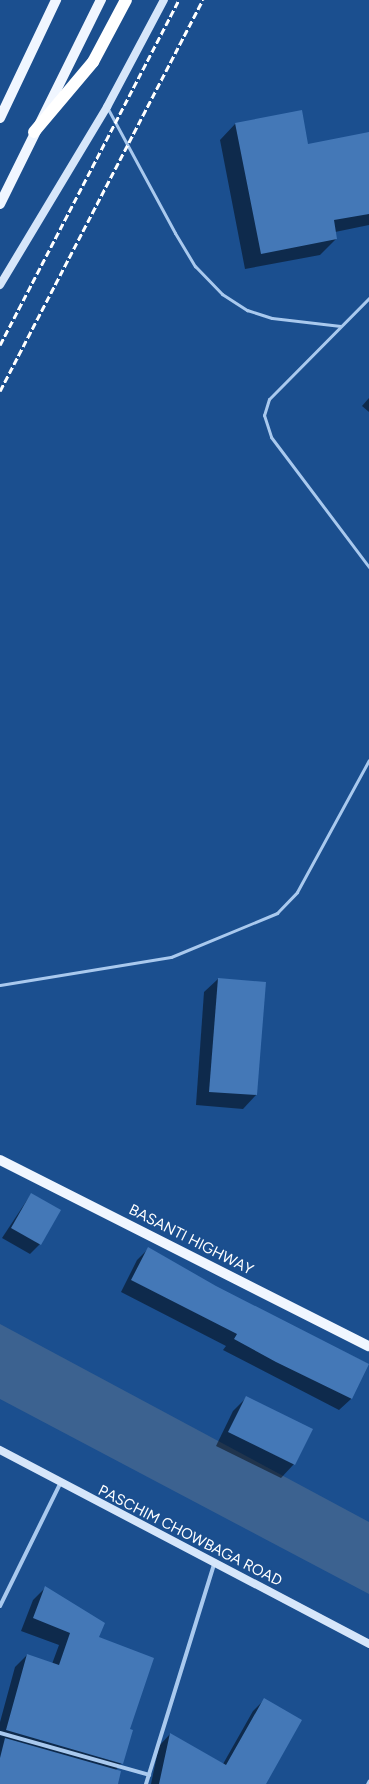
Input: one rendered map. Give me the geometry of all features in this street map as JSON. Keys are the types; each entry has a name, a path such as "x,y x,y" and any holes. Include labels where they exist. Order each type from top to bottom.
{"highway":[{"path":"34,132 93,62 126,0"}],"main road":[{"path":"0,118 56,0"},
{"path":"0,204 34,132 101,0"},
{"name":"BASANTI HIGHWAY","path":"0,1160 369,1346"}],"street":[{"path":"0,285 107,107 164,0"},
{"name":"PASCHIM CHOWBAGA ROAD","path":"0,1450 60,1484 369,1644"},
{"path":"0,1606 60,1484"},
{"path":"146,1784 214,1564"},
{"path":"0,1733 149,1775"}],"lane":[{"path":"107,107 175,233 195,266 222,294 247,310 272,318 341,326"},
{"path":"369,298 269,399 264,416 271,437 369,567"},
{"path":"0,985 171,957 277,913 297,892 369,760"},
{"path":"367,1784 369,1780"}],"water":[{"path":"0,1324 369,1522 369,1594 0,1399"}],"building":[{"path":"302,110 308,144 369,132 369,214 334,220 337,239 261,254 235,123"},
{"path":"218,978 266,982 257,1095 209,1092"},
{"path":"31,1193 61,1210 41,1245 11,1228"},
{"path":"148,1247 216,1286 369,1364 352,1399 276,1362 234,1339 237,1334 131,1280"},
{"path":"246,1396 313,1429 295,1465 228,1432"},
{"path":"45,1586 105,1623 99,1637 154,1658 130,1729 133,1730 123,1764 6,1730 27,1654 59,1665 70,1633 33,1618"},
{"path":"264,1698 302,1720 266,1784 159,1784 170,1733 226,1765"},
{"path":"5,1738 121,1771 118,1784 0,1784 0,1758"}],"railway":[{"path":"0,345 179,0"},
{"path":"0,391 203,0"}]}
